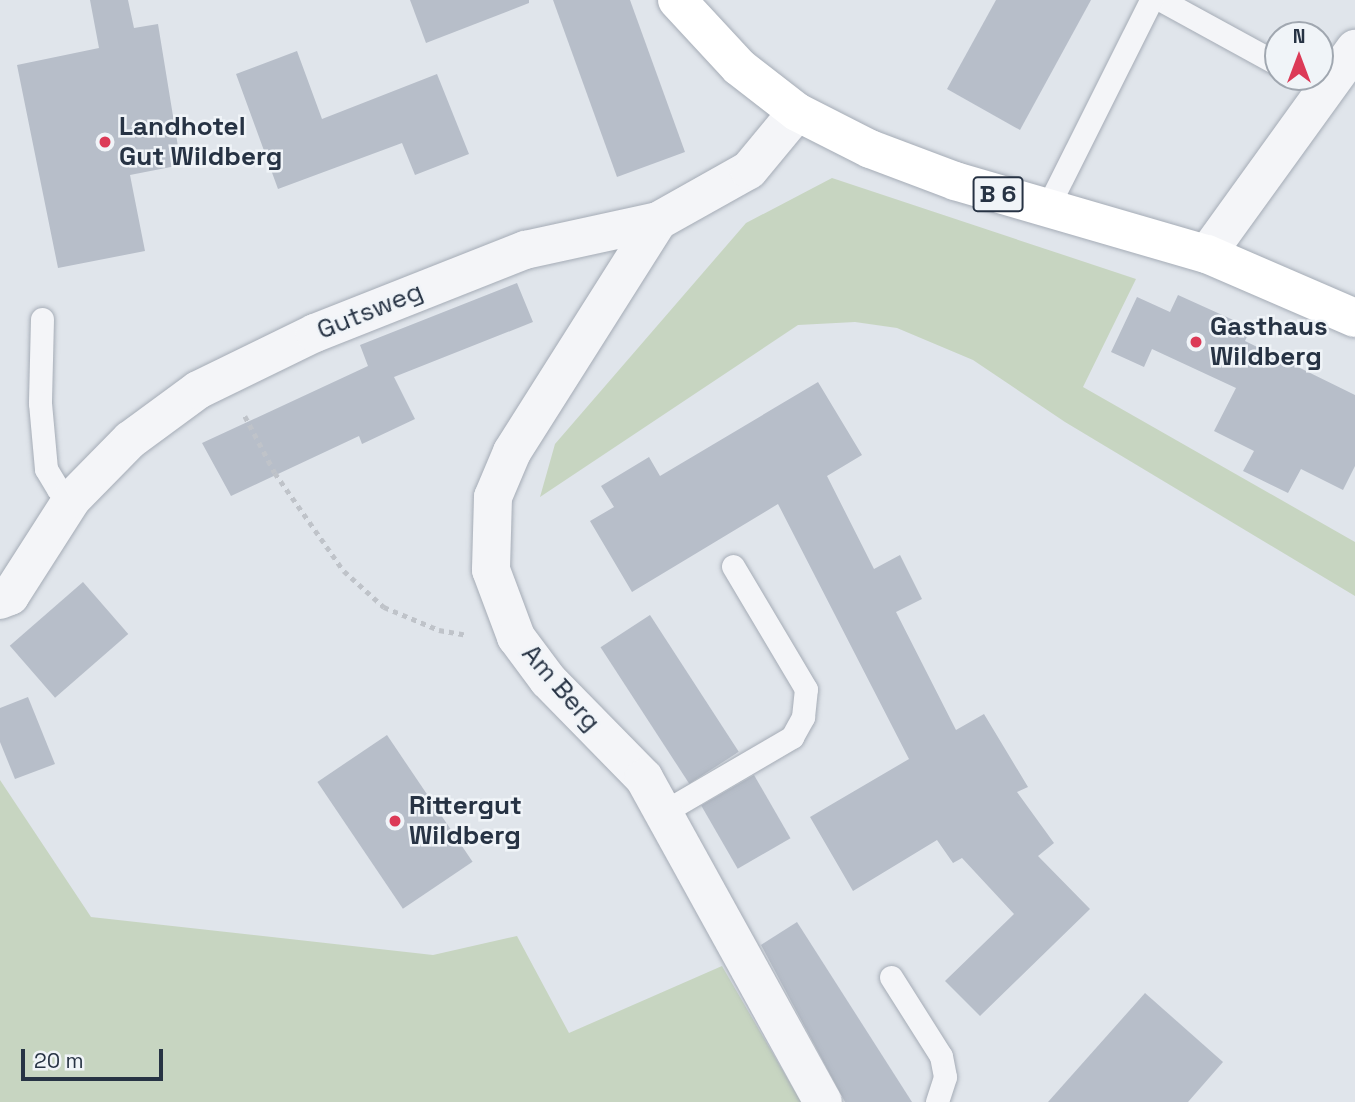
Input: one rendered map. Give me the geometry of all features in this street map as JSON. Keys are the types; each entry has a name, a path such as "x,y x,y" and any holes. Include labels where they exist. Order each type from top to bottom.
{"main road":[{"name":"B 6","path":"677,0 739,67 797,112 918,167 1207,254 1302,291 1355,318"}],"street":[{"path":"1334,66 1355,49"},
{"path":"1207,254 1309,91"},
{"name":"Gutsweg","path":"0,600 10,596 72,499 130,440 212,384 315,333 525,250 658,221 749,170 797,112"},
{"name":"Am Berg","path":"658,221 512,452 493,497 491,569 516,637 548,680 644,778 823,1102"}],"lane":[{"path":"1047,208 1151,0"},
{"path":"1161,0 1264,56"},
{"path":"42,319 40,403 46,469 58,489 72,499"},
{"path":"662,813 792,737 803,717 806,689 733,566"},
{"path":"891,977 941,1056 945,1077 937,1102"}],"path":[{"path":"212,384 237,404 298,509 344,571 384,607 439,630 460,635 516,637"}],"green space":[{"path":"832,178 1136,279 1083,387 1355,542 1355,596 1065,422 973,360 897,328 855,322 798,325 540,497 555,444 746,223"},
{"path":"0,780 91,917 433,955 517,936 569,1033 722,966 801,1102 0,1102"}],"building":[{"name":"Landhotel Gut Wildberg","path":"90,0 128,0 134,28 158,24 181,165 130,175 145,251 58,268 17,65 99,48"},
{"path":"410,0 529,0 529,3 426,43"},
{"path":"553,0 630,0 685,152 617,177"},
{"path":"996,0 1091,0 1020,130 947,89"},
{"path":"297,51 322,119 437,74 469,154 415,175 402,143 278,189 236,74"},
{"path":"517,283 533,322 394,377 415,419 362,444 359,436 231,496 202,443 368,366 360,345"},
{"path":"1178,295 1251,328 1245,341 1355,395 1355,466 1343,490 1301,469 1288,493 1243,471 1254,451 1214,431 1236,388 1152,349 1144,367 1111,352 1137,297 1170,312"},
{"path":"818,382 862,455 827,476 874,569 900,555 922,599 896,612 956,730 984,714 1028,787 1017,792 1054,843 1038,856 1090,909 980,1016 945,981 1014,914 962,858 953,863 937,840 853,891 810,817 909,759 778,504 632,592 590,521 614,507 601,486 649,457 660,476"},
{"path":"83,582 128,634 55,698 10,646"},
{"path":"650,615 739,752 689,784 601,647"},
{"path":"28,697 55,764 15,779 0,742 0,708"},
{"name":"Rittergut Wildberg","path":"387,735 473,862 403,909 317,782"},
{"path":"754,775 791,838 738,869 701,806"},
{"path":"797,922 912,1102 845,1102 761,945"},
{"path":"1145,993 1223,1062 1188,1102 1048,1102"}],"place":[{"name":"Landhotel Gut Wildberg","path":"105,142"},
{"name":"Gasthaus Wildberg","path":"1196,342"},
{"name":"Rittergut Wildberg","path":"395,821"}]}
